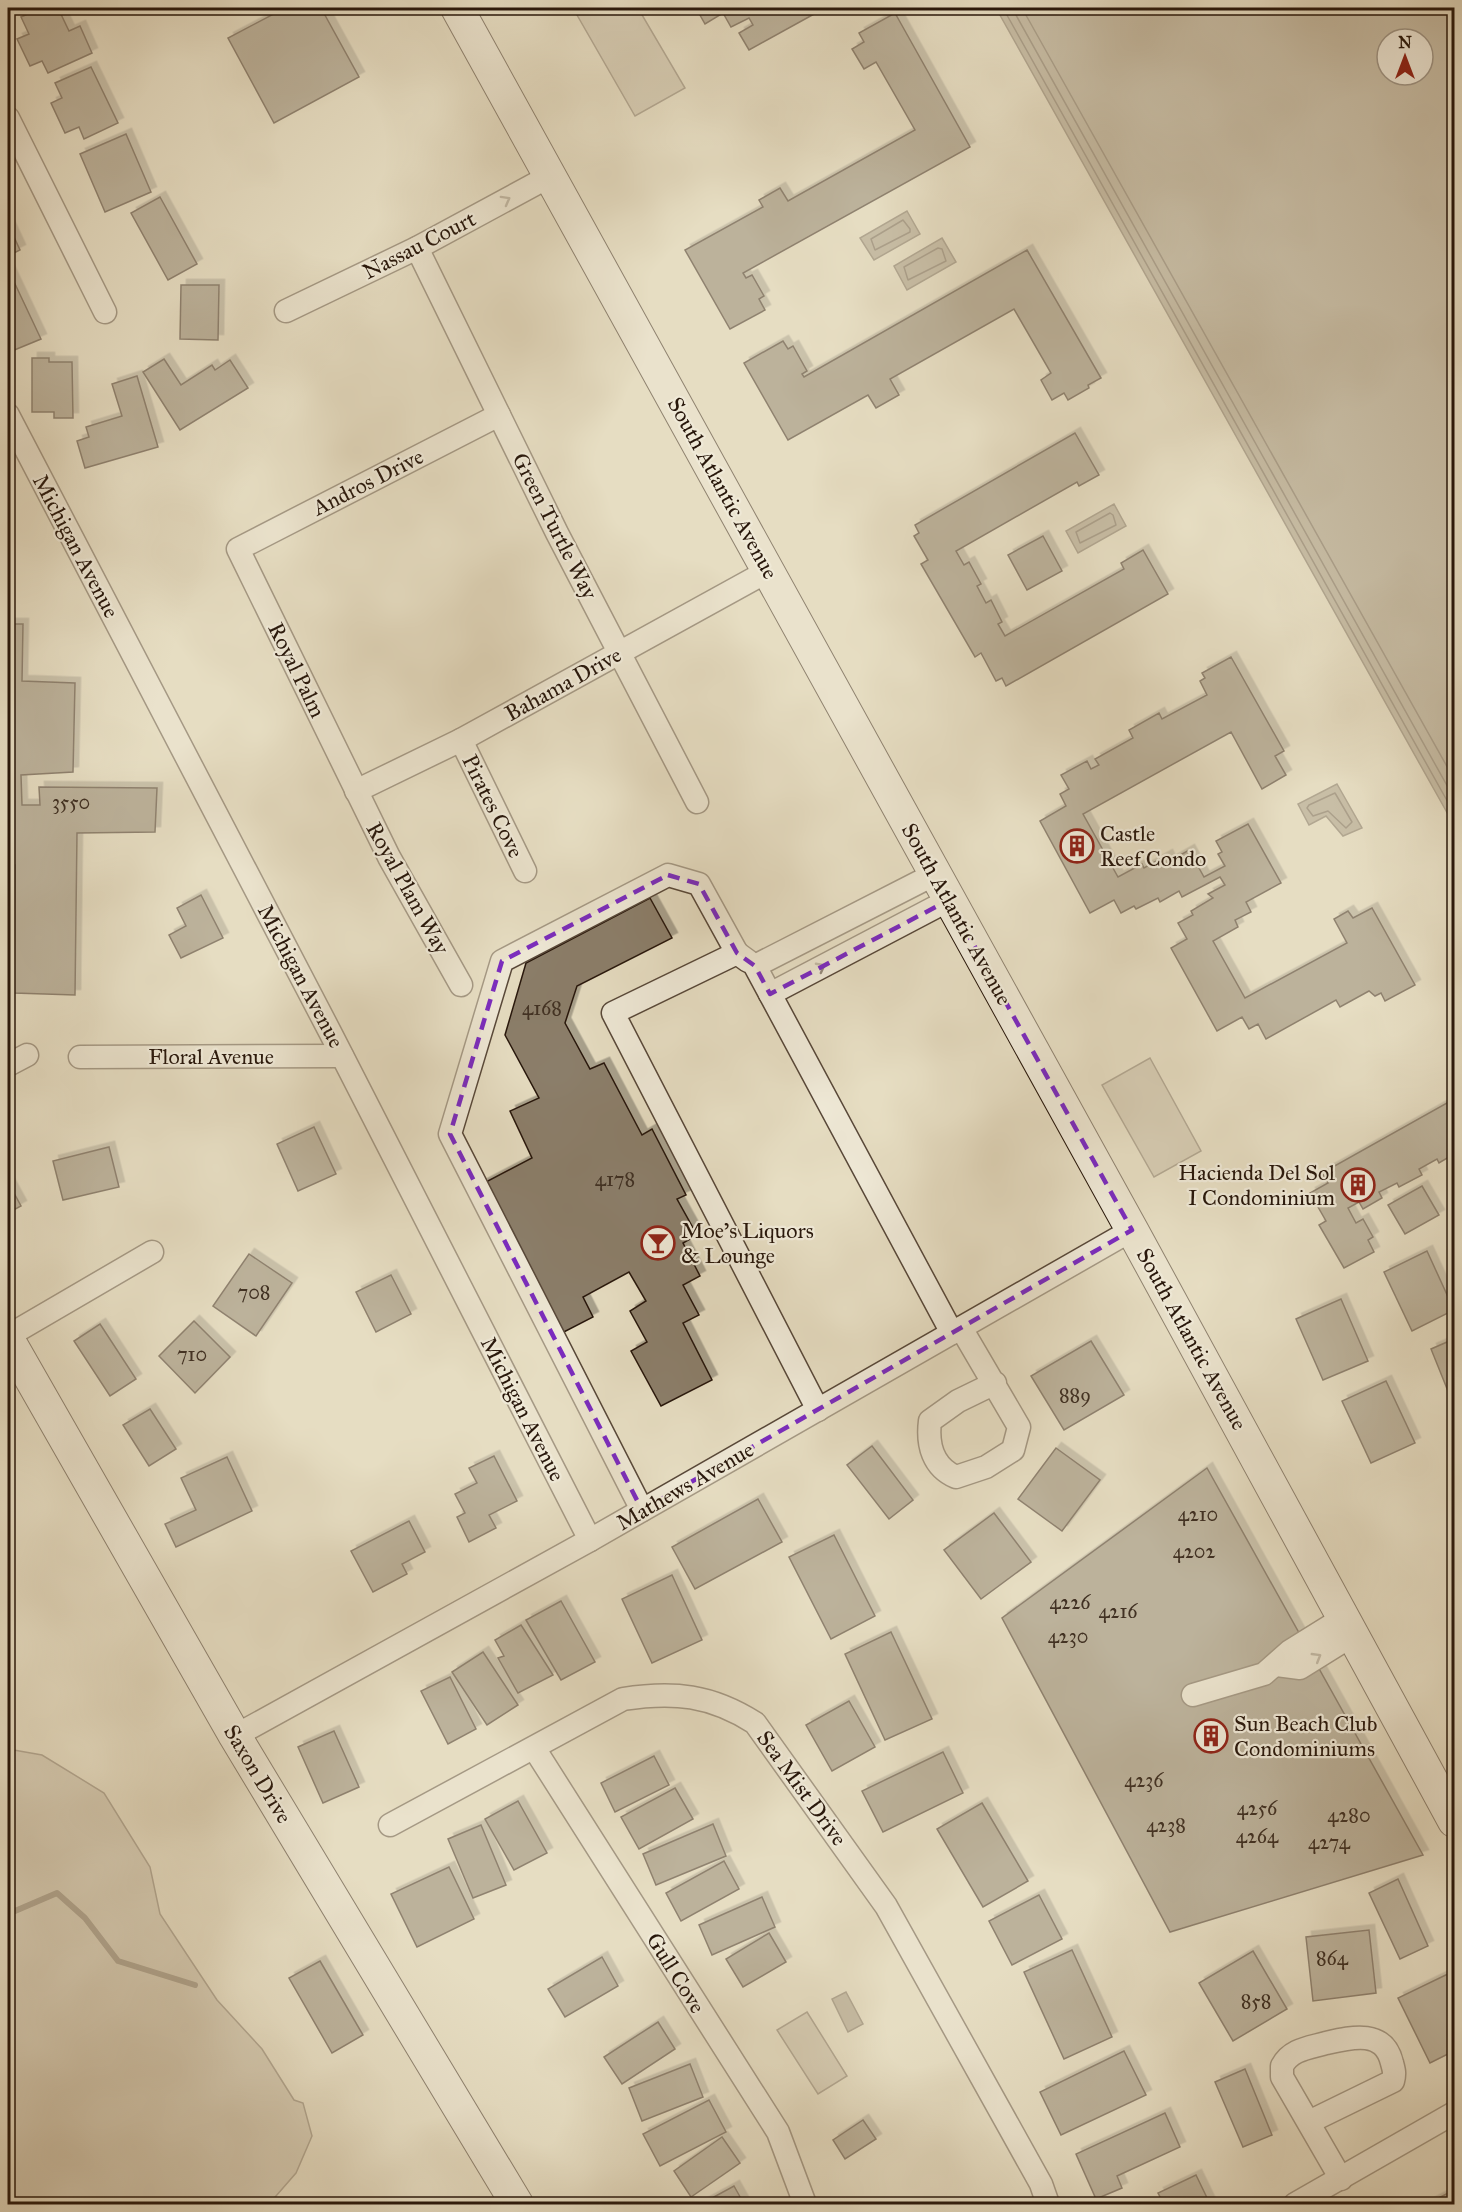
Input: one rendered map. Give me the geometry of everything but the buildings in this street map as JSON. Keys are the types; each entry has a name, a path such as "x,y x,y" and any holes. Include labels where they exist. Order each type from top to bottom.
{"street":[{"name":"South Atlantic Avenue","path":"458,8 1455,1821"},
{"path":"8,117 105,312"},
{"name":"Nassau Court","path":"286,311 417,248 550,176"},
{"name":"Green Turtle Way","path":"417,248 556,533 621,652 697,802"},
{"name":"Michigan Avenue","path":"8,415 342,1056 590,1540"},
{"name":"Andros Drive","path":"238,549 498,415"},
{"name":"Royal Palm","path":"238,549 356,791"},
{"name":"Bahama Drive","path":"356,791 461,740 768,571"},
{"name":"Pirates Cove","path":"461,740 525,871"},
{"name":"Royal Plam Way","path":"356,791 461,985"},
{"path":"642,1510 450,1134 502,961 668,875 699,884 770,994 956,1331 995,1383"},
{"path":"818,1410 613,1013 746,959 942,887"},
{"path":"770,994 942,887"},
{"name":"Floral Avenue","path":"80,1057 342,1056"},
{"name":"Mathews Avenue","path":"235,1736 590,1540 1132,1230"},
{"path":"8,1338 152,1252"},
{"name":"Saxon Drive","path":"8,1338 235,1736 517,2205"},
{"path":"1193,1695 1264,1674 1277,1665 1290,1651 1348,1627"},
{"name":"Sea Mist Drive","path":"390,1825 623,1699 655,1694 694,1696 734,1709 755,1722 886,1906 1041,2184 1048,2205"},
{"name":"Gull Cove","path":"534,1748 778,2132 805,2205"},
{"path":"1309,2122 1393,2081 1395,2074 1390,2053 1380,2043 1367,2037 1353,2036 1294,2052 1282,2066 1282,2077 1341,2179"},
{"path":"1295,2205 1455,2113"}],"highlighted area":[{"path":"668,875 699,884 737,953 755,966 770,994 949,900 1132,1230 642,1510 450,1134 502,961"}],"shaded area":[{"path":"573,8 638,8 685,88 635,116"},
{"path":"1150,1058 1201,1151 1154,1177 1102,1085"},
{"path":"8,1749 42,1755 104,1793 150,1867 160,1914 217,2000 262,2049 294,2100 303,2103 312,2136 296,2173 269,2204 8,2204"},
{"path":"807,2012 847,2076 818,2094 777,2030"}],"water":[{"path":"996,8 1454,8 1454,825"},
{"path":"907,211 920,234 874,260 860,238"},
{"path":"942,238 956,262 907,290 894,266"},
{"path":"1114,504 1126,526 1078,553 1066,531"},
{"path":"1337,784 1362,828 1343,836 1326,816 1309,825 1298,804"},
{"path":"846,1992 863,2024 848,2032 832,1999"}],"waterway":[{"path":"8,1914 57,1893 85,1918 118,1961 195,1985"}],"place":[{"name":"Castle Reef Condo","path":"1077,846"},
{"name":"Hacienda Del Sol I Condominium","path":"1358,1185"},
{"name":"Moe's Liquors & Lounge","path":"658,1243"},
{"name":"Sun Beach Club Condominiums","path":"1211,1736"}]}
